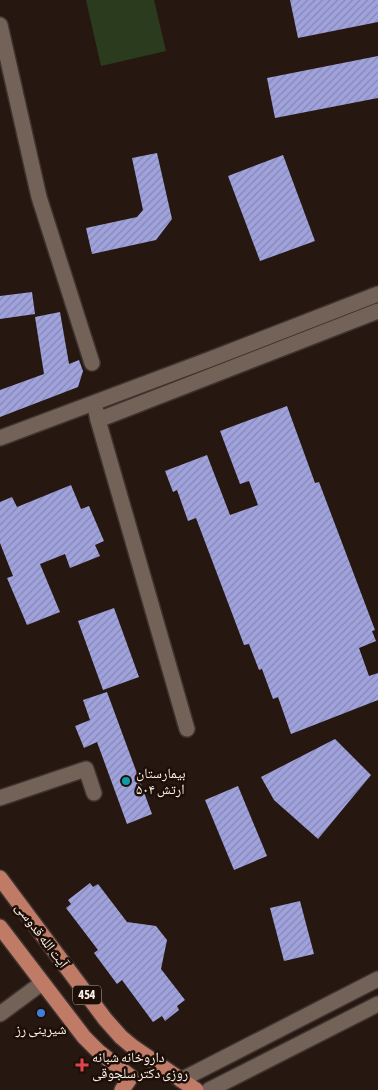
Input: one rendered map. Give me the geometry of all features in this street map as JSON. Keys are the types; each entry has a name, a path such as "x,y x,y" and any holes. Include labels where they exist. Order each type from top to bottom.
{"main road":[{"name":"آیت الله قدوسی","path":"0,878 112,1028 133,1048 196,1090"},
{"name":"454","path":"0,927 92,1045 131,1077 122,1090"}],"street":[{"path":"0,25 39,197 92,363"},
{"path":"0,438 378,294"},
{"path":"98,420 378,311"},
{"path":"94,402 187,729"},
{"path":"0,798 86,769 94,793"},
{"path":"181,1080 378,979"},
{"path":"0,1014 42,983"},
{"path":"209,1090 378,1004"},
{"path":"219,1060 230,1080"}],"green space":[{"path":"86,0 154,0 166,51 101,66"}],"building":[{"path":"290,0 378,0 378,22 298,38"},
{"path":"378,56 378,98 275,118 267,78"},
{"path":"157,153 172,219 156,240 92,254 86,228 137,217 143,210 132,158"},
{"path":"283,155 315,241 260,261 228,176"},
{"path":"32,292 35,314 0,319 0,296"},
{"path":"60,312 69,364 79,360 83,371 78,387 0,417 0,390 44,374 35,317"},
{"path":"287,406 315,483 319,482 375,630 372,631 376,641 359,648 369,676 378,673 378,700 291,734 278,697 273,699 262,669 259,670 249,644 244,645 196,518 188,521 177,490 173,492 165,471 207,455 230,515 258,505 249,481 240,484 220,431"},
{"path":"71,485 81,509 89,506 104,541 95,545 100,556 70,568 65,554 40,564 60,612 27,625 7,578 13,576 0,543 0,502 12,497 17,507"},
{"path":"114,608 139,677 103,690 78,621"},
{"name":"بیمارستان ۵۰۴ ارتش","path":"107,692 152,814 127,824 97,742 84,748 75,726 90,720 83,700"},
{"path":"335,739 371,775 318,839 274,800 261,777"},
{"path":"238,786 267,856 234,870 205,800"},
{"path":"90,883 93,887 98,884 127,922 156,926 167,940 161,969 185,1000 177,1006 179,1010 165,1021 162,1016 153,1022 122,980 117,984 94,953 98,950 66,908 71,904 68,900"},
{"path":"300,901 314,954 284,961 270,908"}],"place":[{"name":"بیمارستان ۵۰۴ ارتش","path":"126,781"},
{"name":"شیرینی رز","path":"41,1013"},
{"name":"داروخانه شبانه روزی دکتر سلجوقی","path":"82,1065"}]}
